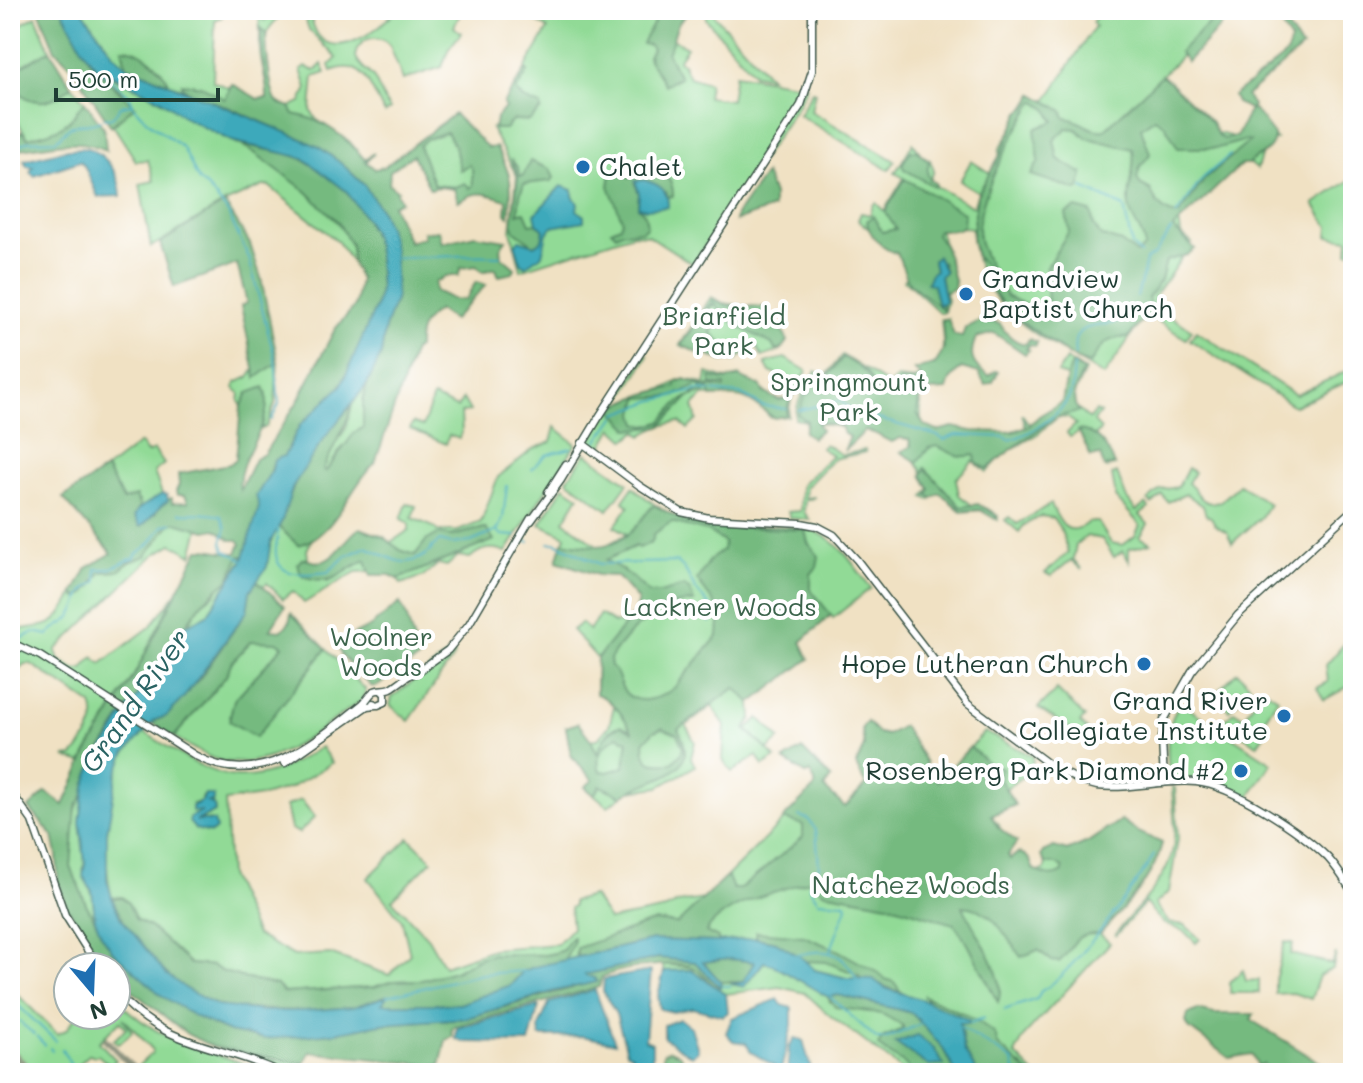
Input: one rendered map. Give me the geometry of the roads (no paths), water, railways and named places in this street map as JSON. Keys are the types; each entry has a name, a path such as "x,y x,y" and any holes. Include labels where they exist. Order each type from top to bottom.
{"main road":[{"path":"531,521 578,453 804,99 812,71 812,10"},
{"path":"582,443 681,512 709,518 801,523 817,526 834,535 846,546 960,695 976,711 1050,765 1082,782 1104,787 1205,783 1234,794 1314,846 1337,869 1353,893"},
{"path":"177,746 223,767 244,769 267,766 291,755 342,720 374,691 389,690 448,650 582,443"},
{"path":"578,453 584,449 592,450"},
{"path":"1164,783 1164,720 1192,671 1238,615 1353,509"},
{"path":"10,644 211,767 234,772 256,772 293,759 367,706 382,704 417,672"},
{"path":"381,690 386,698"},
{"path":"371,696 376,705"},
{"path":"10,790 32,821 65,915 88,951"},
{"path":"132,1009 172,1036 249,1059 282,1073"}],"water":[{"path":"62,10 82,10 113,54 126,66 319,147 365,186 380,209 394,250 396,297 385,328 381,355 367,384 323,440 293,486 282,521 271,541 267,567 250,591 247,611 185,696 167,716 155,720 125,754 117,774 107,832 107,879 120,917 166,974 189,991 218,1006 265,1011 353,1007 387,996 382,1004 460,1004 511,985 523,971 534,967 653,940 718,942 756,938 776,942 815,970 847,978 873,979 885,988 926,1001 969,1020 968,1024 959,1023 964,1050 977,1073 956,1073 942,1047 912,1013 838,995 828,997 764,962 744,987 731,984 743,982 754,962 730,959 703,962 721,982 720,987 695,962 658,958 584,975 595,978 597,982 555,991 467,1018 381,1024 334,1033 265,1039 229,1032 196,1017 162,996 132,969 132,951 112,951 95,919 92,891 83,876 85,863 80,822 85,786 91,770 124,714 151,679 175,636 185,626 207,615 243,560 259,507 256,496 272,470 274,460 284,456 300,425 341,386 376,306 380,289 374,236 346,191 303,158 231,141 187,119 161,100 110,74 107,76 87,55"},
{"path":"88,148 112,167 121,196 98,197 80,161 34,176 30,172 33,167 27,166 24,160 68,149"},
{"path":"644,180 662,189 667,196 668,207 638,207 639,193 635,181"},
{"path":"561,186 573,190 577,210 584,216 584,221 552,227 547,233 542,255 525,266 521,263 515,244 519,240 534,245 542,240 544,230 537,223 535,214"},
{"path":"937,256 945,272 940,276 945,302 938,305 933,285 927,283 935,270 933,261"},
{"path":"162,494 167,495 168,501 140,527 134,516 140,508"},
{"path":"205,794 214,796 213,801 208,802 214,805 215,812 196,821 214,821 216,829 211,833 195,829 189,822 190,817 202,812 192,811 192,806 202,801"},
{"path":"691,970 726,994 728,1012 723,1016 693,1008 673,1012 660,1009 658,995 664,971"},
{"path":"651,971 645,1040 652,1043 652,1065 630,1060 632,1055 627,1052 616,1014 603,991 604,979"},
{"path":"595,990 615,1043 582,1036 540,1037 539,1027 549,1003"},
{"path":"778,999 782,1005 792,1008 792,1025 781,1070 751,1052 746,1043 733,1041 726,1033 732,1018"},
{"path":"539,1006 529,1043 463,1042 456,1039 457,1028"},
{"path":"680,1019 691,1027 698,1050 692,1056 664,1038 664,1025"},
{"path":"918,1035 934,1049 944,1065 929,1066 895,1043"},
{"path":"795,1038 803,1040 812,1073 788,1073 789,1048"}],"waterway":[{"path":"107,76 129,95 134,107 147,121 183,148 199,181 227,211 249,258 275,359 279,404 271,420"},
{"path":"104,119 112,118 121,106 132,104"},
{"path":"18,146 28,141 56,140 72,126 100,121"},
{"path":"1176,215 1203,178 1230,155"},
{"path":"1083,188 1124,207 1132,246 1141,254"},
{"path":"1146,260 1155,254 1171,230"},
{"path":"394,258 500,256"},
{"path":"1137,297 1146,261"},
{"path":"1075,355 1075,341 1079,333 1086,328 1116,322 1134,308"},
{"path":"799,410 840,401 854,412 944,440 956,435 1005,437 1009,440 1025,434 1058,412 1071,392 1074,366"},
{"path":"617,414 652,401 698,390 740,394 762,406 786,409"},
{"path":"597,442 615,417"},
{"path":"532,469 546,455 571,448"},
{"path":"277,528 276,557 280,565 292,573 328,572 346,556 366,547 392,559 413,561 431,551 440,541 451,544 471,542 497,531 503,518 507,486"},
{"path":"180,513 221,516 226,528 222,542 225,550 243,560"},
{"path":"19,640 34,632 48,635 74,613 81,595 97,582 96,569 112,568 135,557 164,525 173,523"},
{"path":"498,532 516,536"},
{"path":"524,540 529,542"},
{"path":"549,543 556,543 600,564 677,562 712,609 714,613 710,622"},
{"path":"799,816 808,819 816,830 819,866 809,887 818,901 846,903 847,907 830,952"},
{"path":"1004,1010 1037,999 1041,991 1068,969 1119,907 1154,855"},
{"path":"798,955 818,952 834,954 846,963 857,980"},
{"path":"387,996 482,974 523,971"},
{"name":"Grand River","path":"811,979 819,984 835,986"},
{"path":"722,986 730,986"},
{"path":"830,997 877,1039 885,1039 921,1024"},
{"path":"10,998 56,1041"},
{"path":"970,1023 984,1018"},
{"path":"23,1025 34,1034"},
{"path":"960,1027 1013,1061 1016,1073"},
{"path":"37,1037 45,1045"},
{"path":"62,1049 75,1073"},
{"path":"149,1073 154,1070 175,1070"}],"place":[{"name":"Chalet","path":"583,167"},
{"name":"Grandview Baptist Church","path":"966,294"},
{"name":"Hope Lutheran Church","path":"1144,664"},
{"name":"Grand River Collegiate Institute","path":"1284,716"},
{"name":"Rosenberg Park Diamond #2","path":"1241,771"}],"park label":[{"name":"Briarfield Park","path":"724,331"},
{"name":"Springmount Park","path":"849,397"},
{"name":"Lackner Woods","path":"720,607"},
{"name":"Woolner Woods","path":"381,652"},
{"name":"Natchez Woods","path":"911,885"}]}
